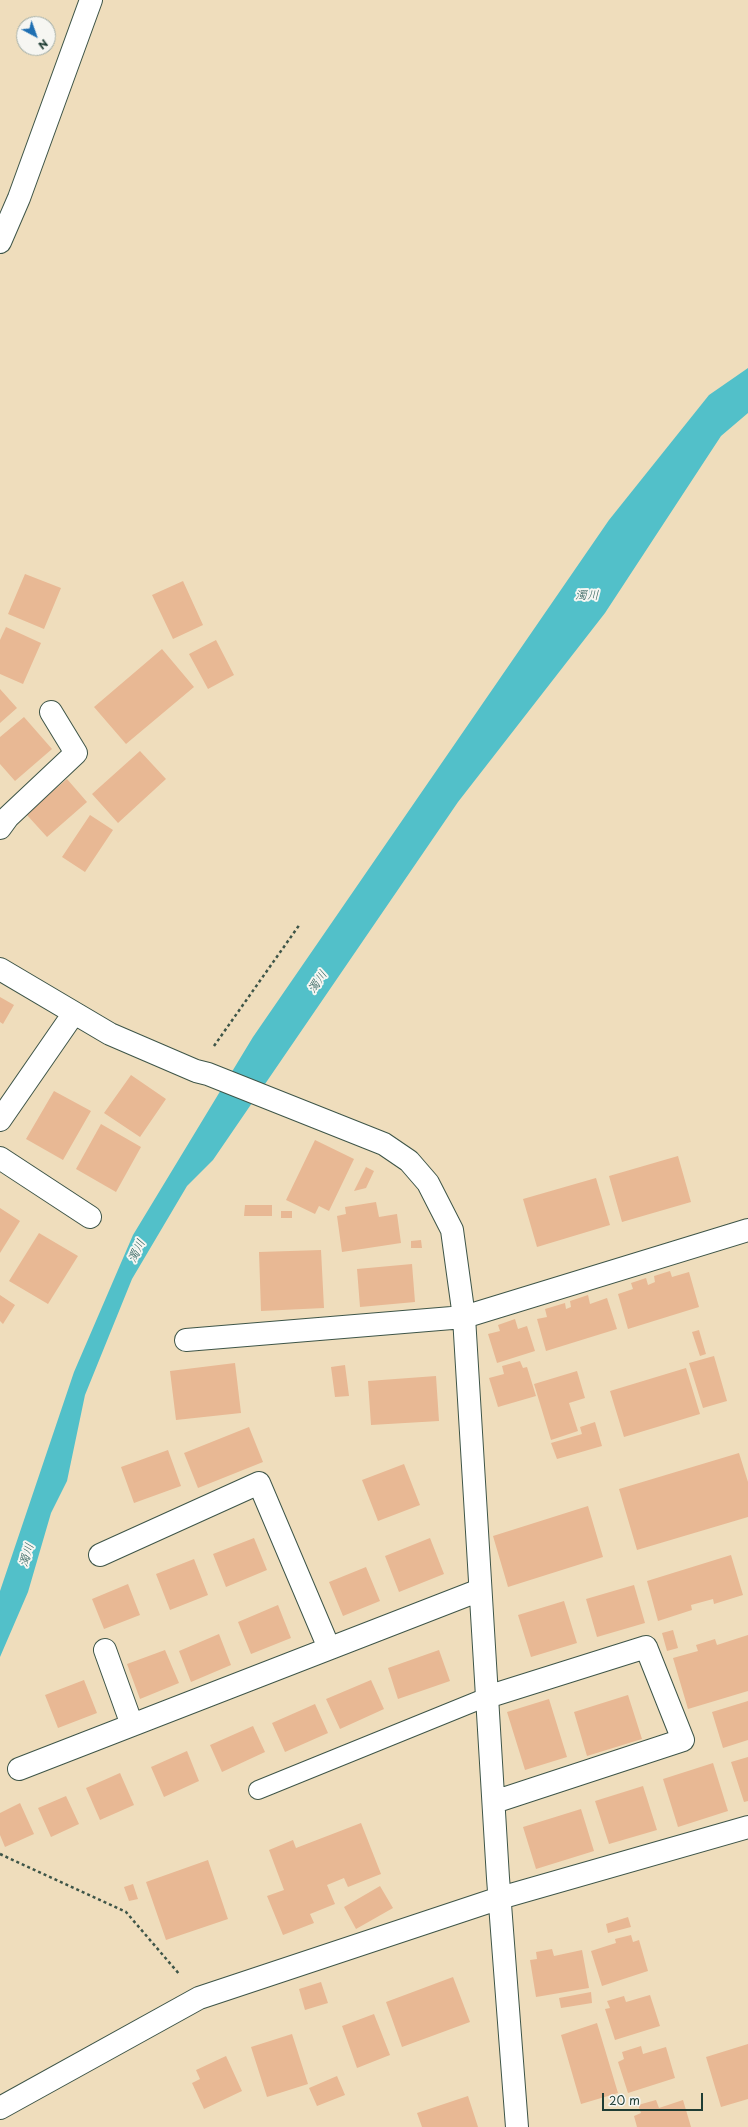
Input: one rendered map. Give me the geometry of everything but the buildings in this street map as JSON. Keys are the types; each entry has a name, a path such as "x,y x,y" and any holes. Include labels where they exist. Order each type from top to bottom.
{"street":[{"path":"0,242 19,198 91,0"},
{"path":"0,828 8,817 76,753 51,712"},
{"path":"0,969 110,1034 384,1144 408,1161 428,1183 452,1230 464,1317 500,1898 517,2127"},
{"path":"0,1120 74,1013"},
{"path":"0,1158 90,1217"},
{"path":"186,1340 464,1317 748,1230"},
{"path":"100,1555 259,1483 329,1648"},
{"path":"19,1769 480,1590"},
{"path":"487,1697 646,1646 682,1740 494,1802"},
{"path":"104,1650 132,1725"},
{"path":"0,2108 199,1998 500,1898 748,1826"}],"lane":[{"path":"258,1790 487,1697"}],"path":[{"path":"202,1072 300,924"},
{"path":"0,1854 126,1912 199,1998"}],"water":[{"name":"濁川","path":"748,368 748,413 721,436 605,613 458,802 213,1160 187,1186 132,1279 85,1395 67,1481 51,1513 28,1592 0,1657 0,1591 74,1372 133,1235 253,1037 609,520 709,395"}]}
